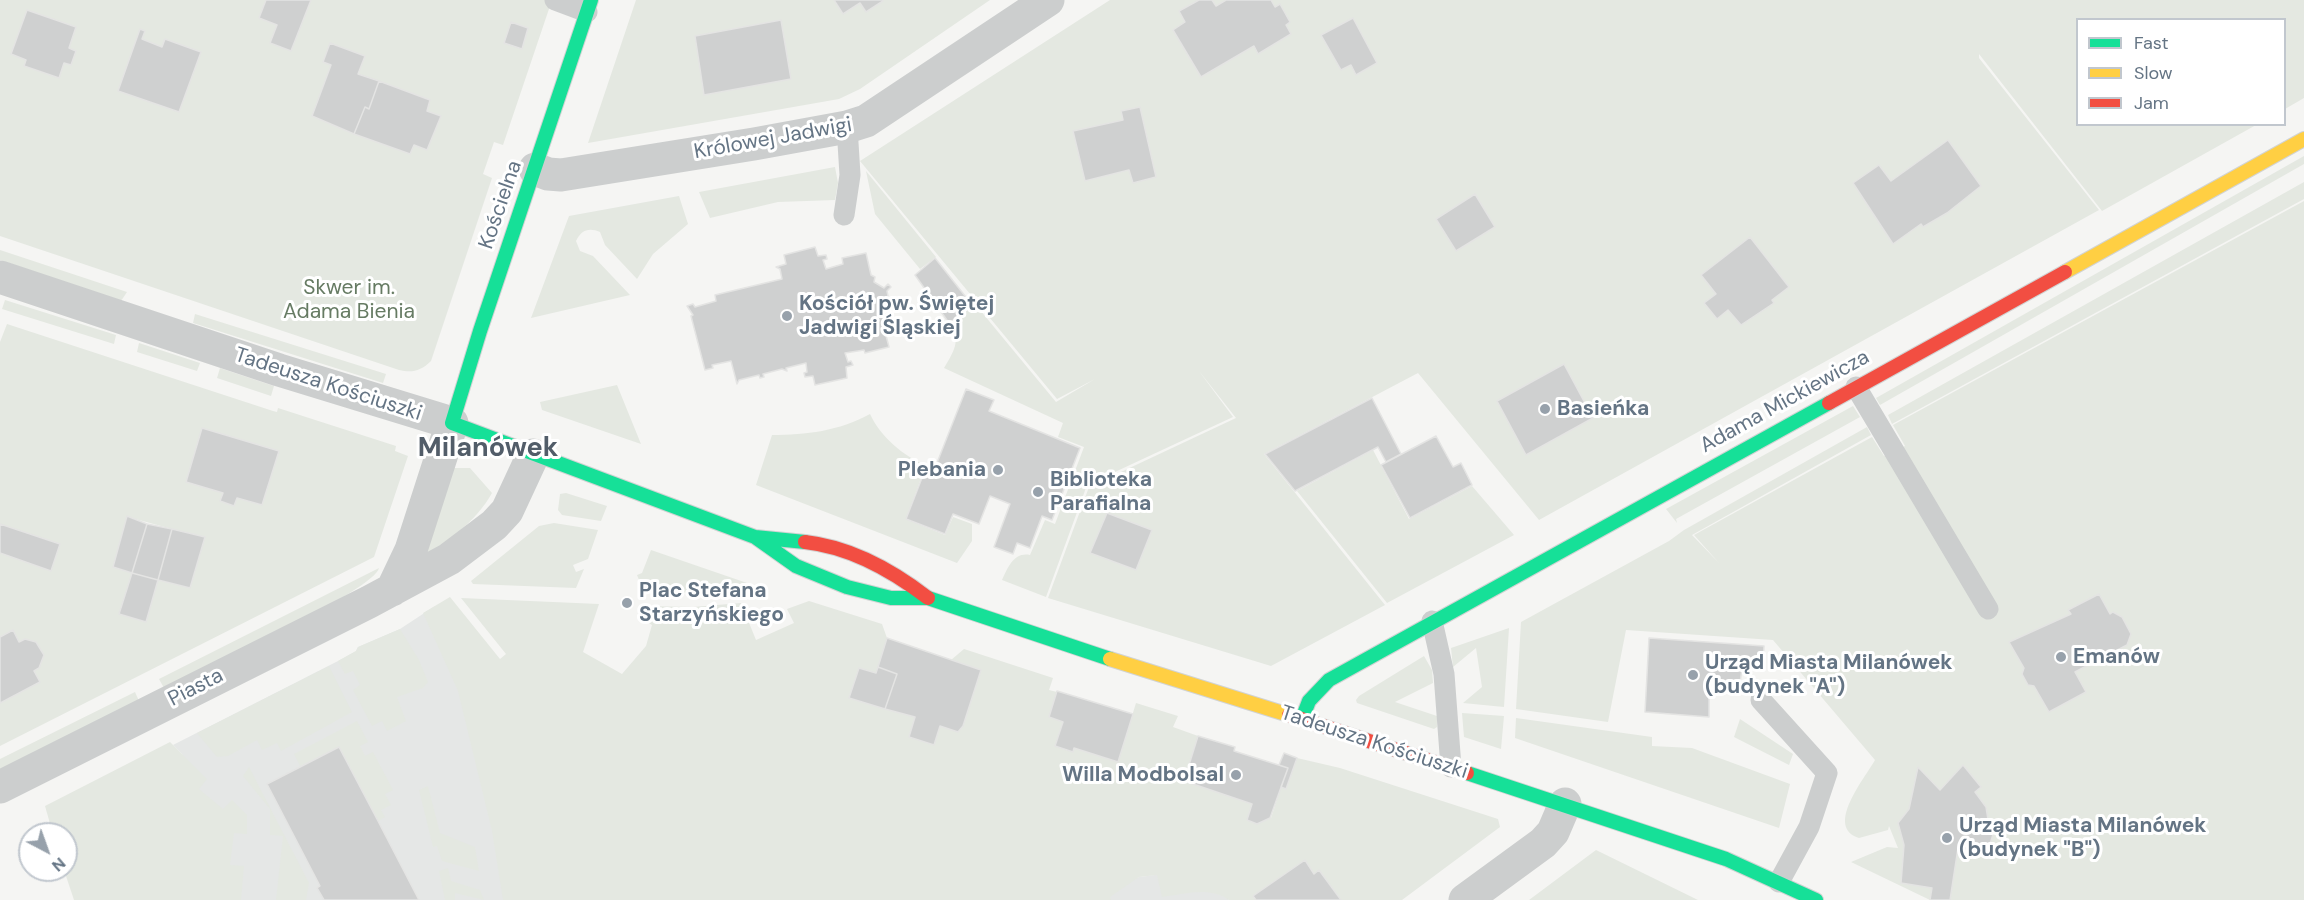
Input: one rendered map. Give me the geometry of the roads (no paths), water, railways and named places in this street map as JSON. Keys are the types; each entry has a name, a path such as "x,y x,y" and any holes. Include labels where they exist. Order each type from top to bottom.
{"street":[{"name":"Królowej Jadwigi","path":"535,169 548,174 561,174 847,127 866,121 1048,0"},
{"name":"Kościelna","path":"452,423 589,6"},
{"name":"Adama Mickiewicza","path":"1302,719 1309,701 1329,681 1432,621 2304,139"},
{"name":"Tadeusza Kościuszki","path":"0,277 279,370 452,423 754,537 796,566 847,587 891,598 927,598 1136,668 1451,767 1726,859 1816,900"},
{"path":"392,590 411,550 442,461 452,423"},
{"name":"Piasta","path":"0,787 392,590 449,559 494,525 507,511 532,455"},
{"name":"Tadeusza Kościuszki","path":"754,537 809,542 854,555 898,575 927,598"},
{"path":"1465,900 1543,843 1554,832 1565,804"}],"lane":[{"path":"555,0 589,6"},
{"path":"844,215 850,176 847,127"},
{"path":"1856,387 1988,609"},
{"path":"1432,621 1444,674 1451,767"},
{"path":"1761,700 1827,773 1809,827 1779,882"}],"place":[{"name":"Kościół pw. Świętej Jadwigi Śląskiej","path":"787,316"},
{"name":"Basieńka","path":"1545,409"},
{"name":"Plebania","path":"998,470"},
{"name":"Biblioteka Parafialna","path":"1038,492"},
{"name":"Plac Stefana Starzyńskiego","path":"627,603"},
{"name":"Emanów","path":"2061,657"},
{"name":"Urząd Miasta Milanówek (budynek \"A\")","path":"1693,675"},
{"name":"Willa Modbolsal","path":"1236,775"},
{"name":"Urząd Miasta Milanówek (budynek \"B\")","path":"1947,838"}],"district":[{"name":"Milanówek","path":"488,449"}],"park label":[{"name":"Skwer im. Adama Bienia","path":"349,300"}]}
